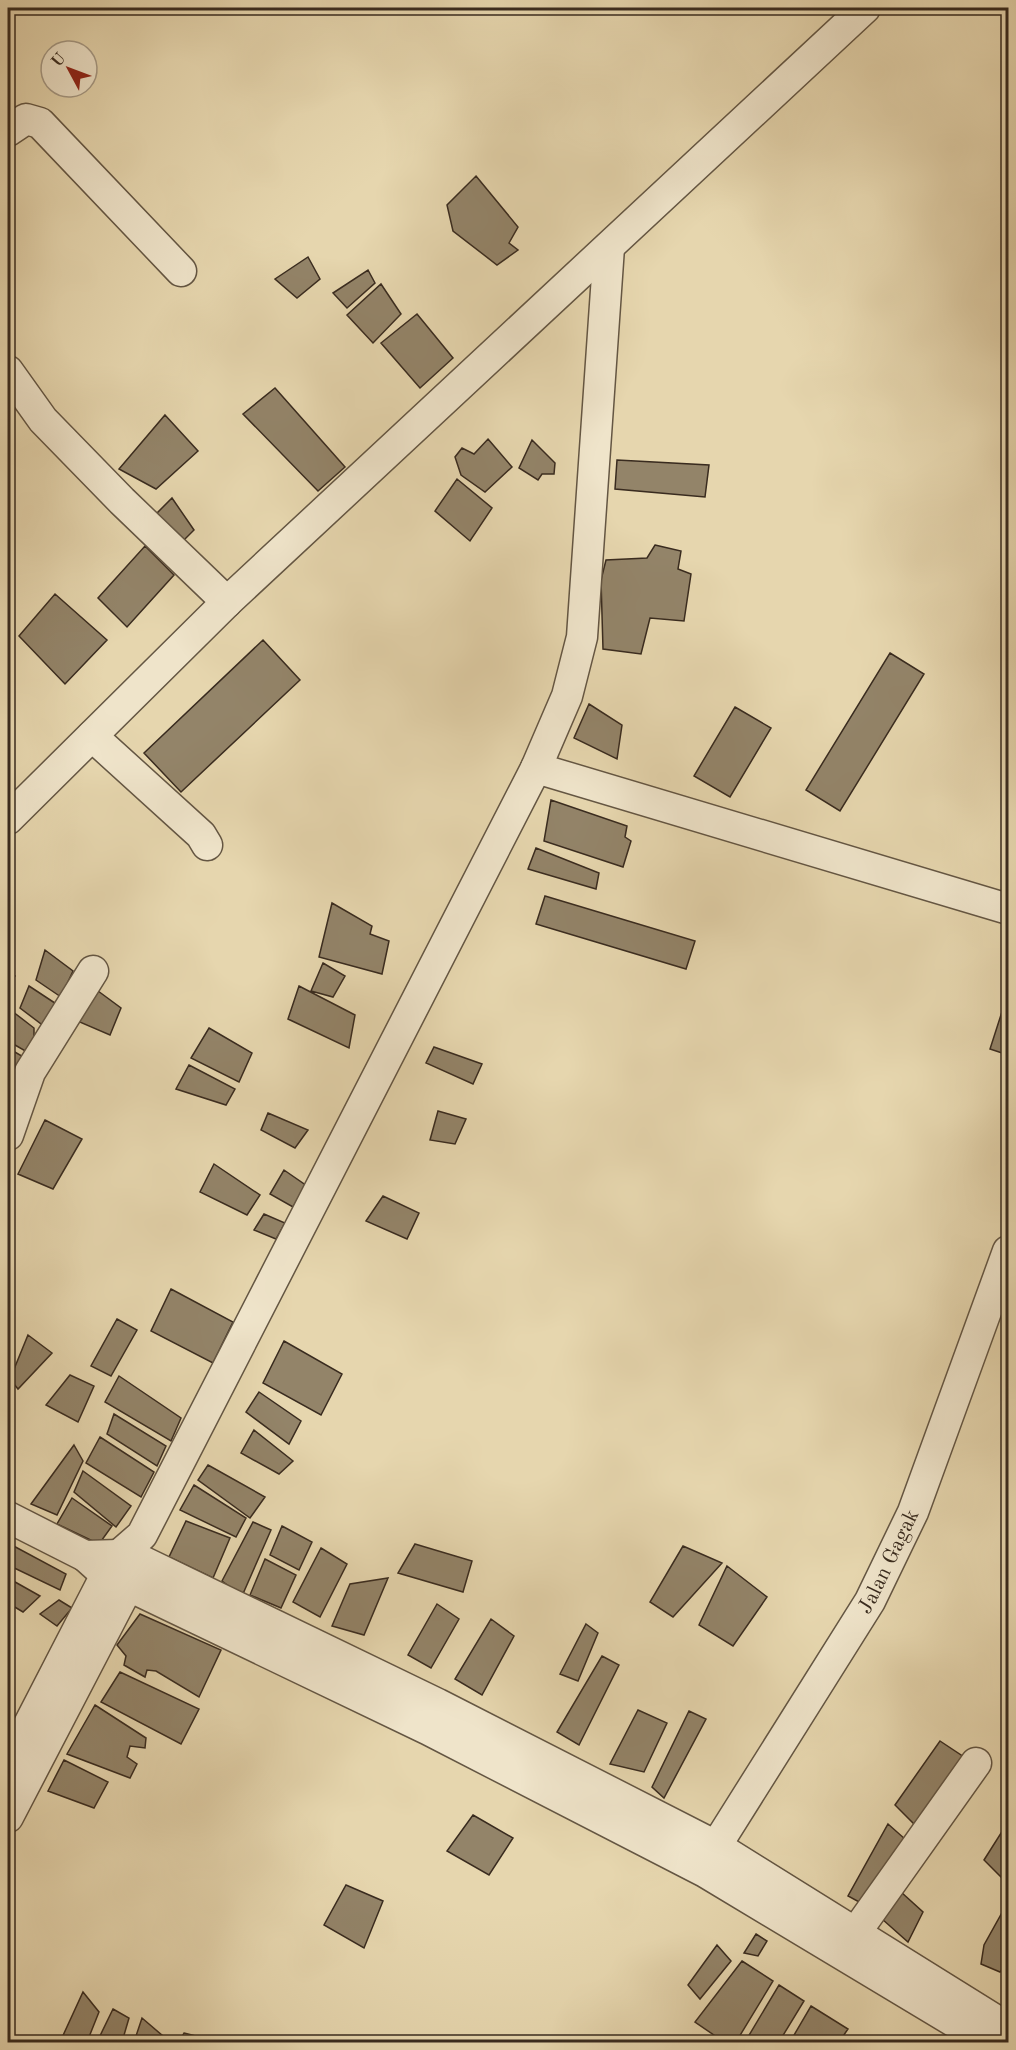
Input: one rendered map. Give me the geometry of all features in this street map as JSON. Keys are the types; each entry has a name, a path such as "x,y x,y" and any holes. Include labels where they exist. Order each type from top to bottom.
{"street":[{"path":"8,819 227,602 866,8"},
{"path":"8,131 26,119 40,123 181,271"},
{"path":"8,1766 120,1561 536,768 567,696 582,637 609,247"},
{"path":"8,371 43,420 122,501 227,602"},
{"path":"92,736 201,834 207,845"},
{"path":"536,768 1008,909"},
{"path":"8,1135 30,1072 93,971"},
{"name":"Jalan Gagak","path":"716,1846 870,1601 913,1512 1008,1251"},
{"path":"8,1517 120,1561 438,1704 716,1846 1008,2028"},
{"path":"8,1817 120,1561"},
{"path":"120,1561 427,1730 705,1872 987,2043"},
{"path":"856,1932 976,1764"}],"building":[{"path":"476,176 518,227 509,243 518,250 497,265 453,231 447,205"},
{"path":"308,257 320,279 297,298 275,279"},
{"path":"368,270 375,283 347,308 333,293"},
{"path":"381,284 401,314 373,343 347,315"},
{"path":"417,314 453,358 420,388 381,343"},
{"path":"275,388 345,467 318,491 243,414"},
{"path":"165,415 198,451 156,489 119,469"},
{"path":"488,439 512,467 485,492 461,475 455,457 462,448 474,454"},
{"path":"532,440 555,463 554,474 542,474 538,480 519,468"},
{"path":"617,460 709,465 705,497 615,489"},
{"path":"457,479 492,508 470,541 435,511"},
{"path":"172,498 194,530 178,546 151,519"},
{"path":"655,545 681,551 678,569 691,574 684,621 650,618 641,654 603,649 601,580 606,560 647,558"},
{"path":"145,546 174,575 127,627 98,598"},
{"path":"55,594 107,640 65,684 19,636"},
{"path":"263,640 300,680 181,792 144,753"},
{"path":"890,653 924,674 840,811 806,790"},
{"path":"589,704 622,725 617,759 574,738"},
{"path":"735,707 771,728 730,797 694,776"},
{"path":"551,800 627,826 625,837 631,841 623,867 544,841"},
{"path":"536,848 599,873 596,889 528,869"},
{"path":"545,896 695,941 686,969 536,924"},
{"path":"332,903 372,926 370,934 389,941 382,974 319,957"},
{"path":"45,950 73,971 61,997 36,980"},
{"path":"323,963 345,976 333,997 311,991"},
{"path":"8,972 15,976 8,986"},
{"path":"29,986 64,1009 49,1030 20,1008"},
{"path":"299,986 355,1015 349,1048 288,1019"},
{"path":"94,988 121,1008 110,1035 75,1020"},
{"path":"1008,993 1008,1055 990,1049"},
{"path":"8,1008 34,1028 34,1056 8,1041"},
{"path":"209,1028 252,1053 239,1082 191,1058"},
{"path":"434,1047 482,1064 473,1084 426,1063"},
{"path":"8,1048 27,1059 20,1081 8,1075"},
{"path":"189,1065 235,1089 226,1105 176,1089"},
{"path":"438,1111 466,1119 455,1144 430,1140"},
{"path":"268,1113 308,1130 295,1148 261,1130"},
{"path":"45,1120 82,1139 53,1189 18,1174"},
{"path":"214,1164 260,1195 247,1215 200,1192"},
{"path":"284,1170 307,1186 293,1207 270,1194"},
{"path":"383,1196 419,1213 407,1239 366,1221"},
{"path":"264,1214 285,1223 276,1239 254,1230"},
{"path":"171,1289 233,1322 213,1363 151,1331"},
{"path":"117,1319 137,1330 111,1376 91,1366"},
{"path":"28,1335 52,1353 18,1389 10,1379"},
{"path":"284,1341 342,1374 321,1415 263,1383"},
{"path":"70,1375 94,1386 78,1422 46,1405"},
{"path":"119,1376 181,1418 171,1441 105,1402"},
{"path":"259,1392 301,1421 289,1444 246,1412"},
{"path":"114,1414 166,1446 157,1466 107,1434"},
{"path":"254,1430 293,1461 279,1474 241,1453"},
{"path":"100,1437 154,1472 141,1497 86,1463"},
{"path":"74,1445 83,1461 57,1515 31,1504"},
{"path":"208,1465 265,1497 250,1518 198,1480"},
{"path":"83,1471 131,1506 116,1527 74,1492"},
{"path":"194,1485 246,1518 236,1537 180,1510"},
{"path":"72,1498 112,1526 99,1544 57,1524"},
{"path":"186,1521 230,1538 213,1578 169,1557"},
{"path":"253,1522 271,1530 242,1596 222,1581"},
{"path":"282,1526 312,1542 299,1570 270,1555"},
{"path":"8,1543 66,1574 60,1590 8,1565"},
{"path":"415,1544 472,1561 463,1592 398,1573"},
{"path":"683,1546 722,1563 673,1617 650,1602"},
{"path":"321,1548 347,1564 320,1617 293,1602"},
{"path":"265,1559 296,1575 281,1608 250,1595"},
{"path":"727,1566 767,1597 733,1646 699,1625"},
{"path":"8,1578 40,1596 23,1612 8,1603"},
{"path":"388,1578 364,1635 332,1626 350,1584"},
{"path":"59,1600 72,1608 57,1626 40,1614"},
{"path":"437,1604 459,1619 431,1668 408,1655"},
{"path":"140,1614 221,1650 199,1697 156,1671 147,1670 145,1677 124,1665 126,1656 117,1645"},
{"path":"491,1619 514,1636 482,1695 455,1679"},
{"path":"586,1624 598,1633 578,1681 560,1674"},
{"path":"602,1656 619,1665 579,1745 557,1732"},
{"path":"120,1672 199,1709 181,1744 101,1702"},
{"path":"95,1705 146,1738 145,1748 130,1746 127,1757 137,1764 130,1778 67,1754"},
{"path":"638,1710 667,1723 644,1772 610,1764"},
{"path":"689,1711 706,1719 664,1798 652,1787"},
{"path":"940,1741 967,1759 919,1829 895,1805"},
{"path":"64,1760 108,1782 94,1808 48,1791"},
{"path":"473,1815 513,1838 489,1875 447,1851"},
{"path":"1008,1822 1008,1865 1001,1877 984,1860"},
{"path":"888,1824 905,1839 861,1903 848,1896"},
{"path":"346,1885 383,1901 364,1948 324,1925"},
{"path":"901,1892 923,1912 908,1942 882,1919"},
{"path":"1008,1902 1008,1962 1000,1972 981,1964 984,1945"},
{"path":"756,1934 767,1941 758,1956 744,1953"},
{"path":"717,1945 731,1961 700,1999 688,1985"},
{"path":"742,1961 773,1981 736,2042 724,2042 695,2022"},
{"path":"779,1985 804,2001 779,2042 745,2042"},
{"path":"83,1992 99,2012 87,2042 60,2042"},
{"path":"811,2006 848,2029 839,2042 790,2042"},
{"path":"113,2009 129,2018 122,2042 97,2042"},
{"path":"142,2018 163,2036 160,2042 134,2042"},
{"path":"184,2033 196,2036 195,2042 179,2042"}]}
